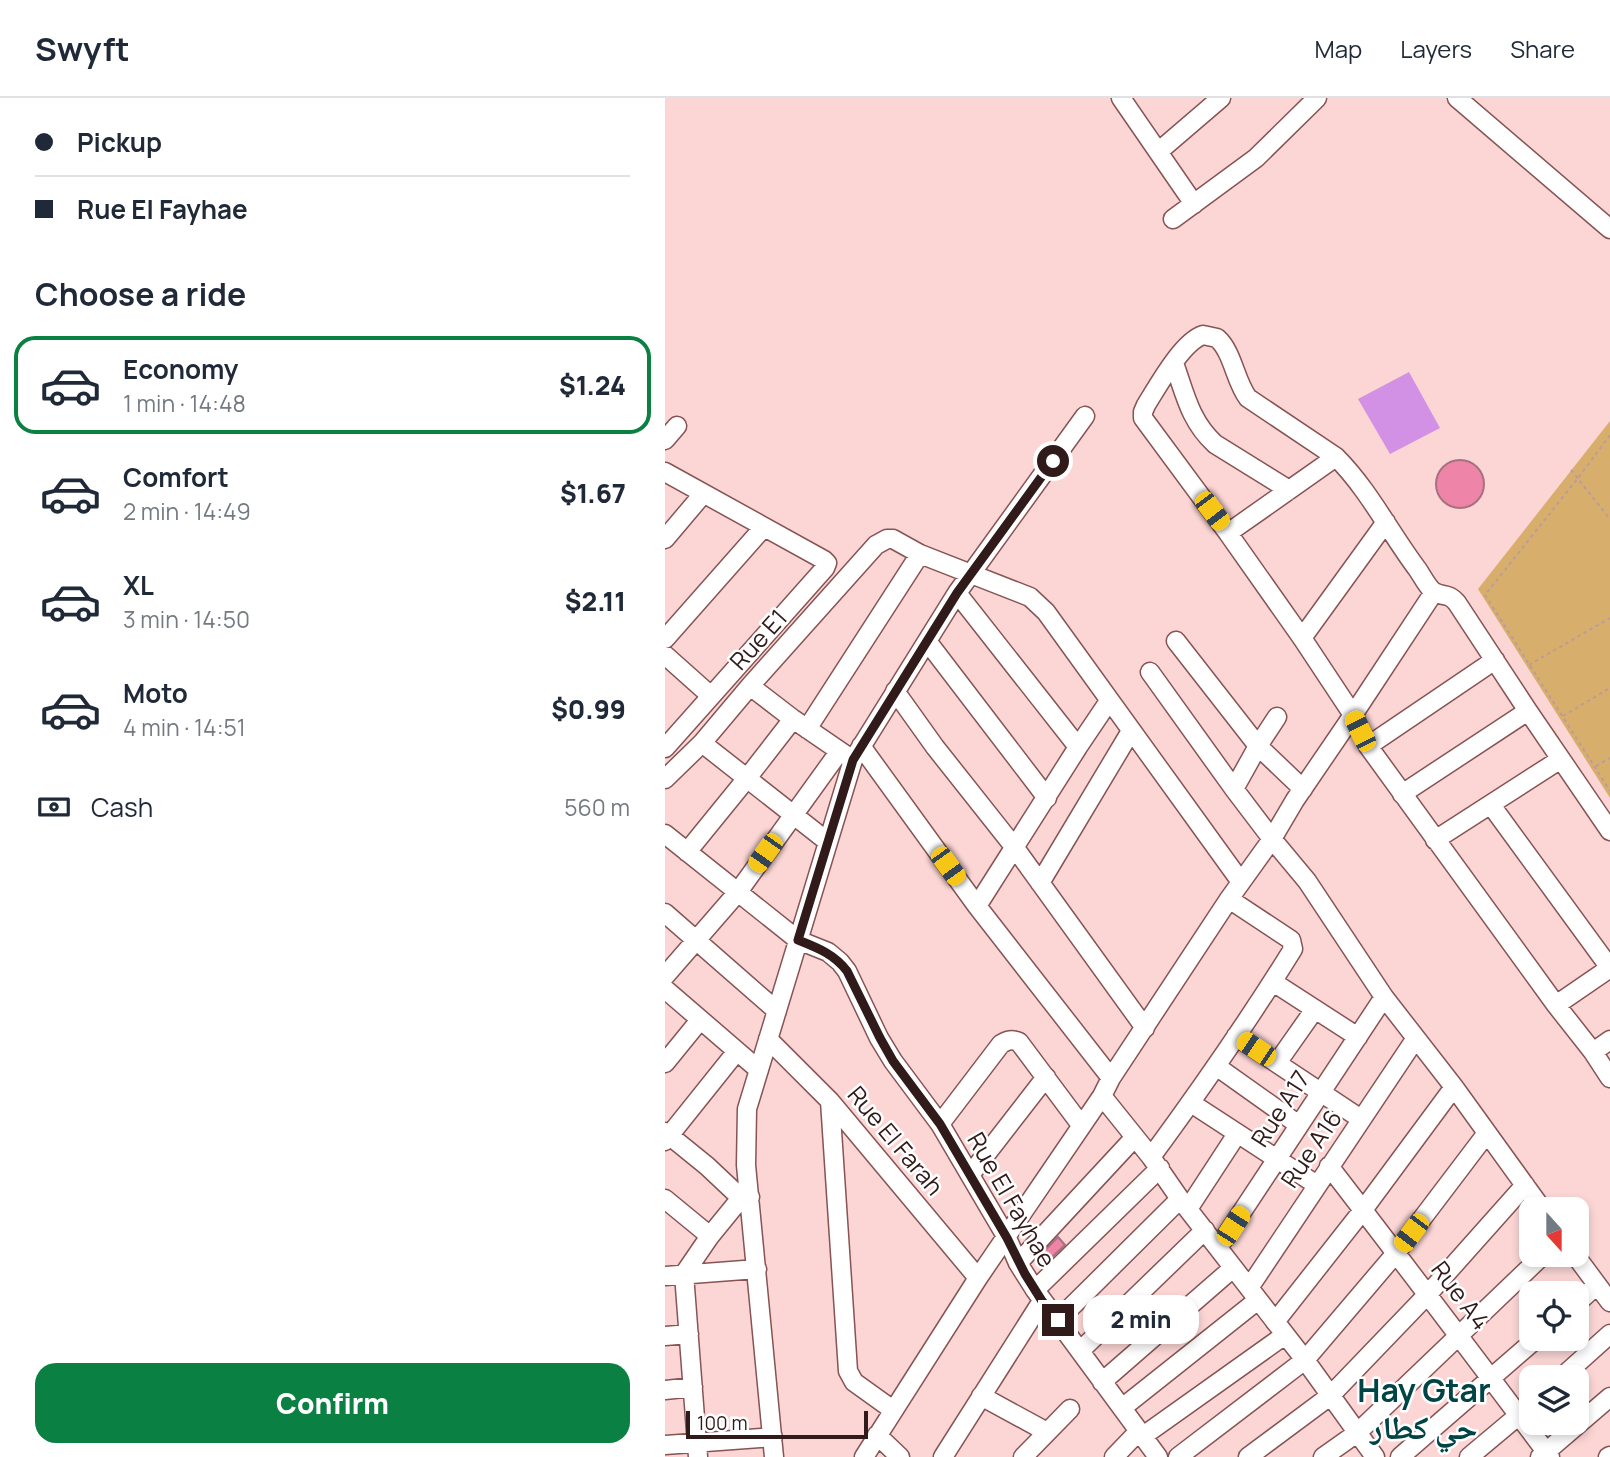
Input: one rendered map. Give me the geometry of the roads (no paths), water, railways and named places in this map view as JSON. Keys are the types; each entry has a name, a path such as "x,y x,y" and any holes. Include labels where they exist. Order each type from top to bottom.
{"street":[{"path":"1158,152 1221,98"},
{"path":"1457,98 1610,229"},
{"path":"1173,219 1256,158 1314,99"},
{"path":"1126,100 1194,204"},
{"path":"1610,831 1453,598 1434,592 1356,479 1336,457 1248,398 1225,348 1217,338 1203,335 1196,337 1174,363 1146,405 1143,418 1302,638 1353,715 1368,746 1610,1078"},
{"path":"1174,363 1195,420 1207,437 1289,490"},
{"path":"665,976 738,892 792,814 851,753 895,691 957,593 1085,416"},
{"path":"665,440 677,426"},
{"path":"1228,533 1336,457"},
{"path":"665,472 827,563 665,748"},
{"path":"665,539 703,494"},
{"path":"1302,638 1386,522"},
{"path":"665,639 764,527"},
{"name":"Rue E1","path":"665,779 702,743 876,545 881,541 893,539 920,554"},
{"path":"687,852 748,777 800,724 920,554 1030,597 1039,604 1241,881"},
{"path":"864,1457 978,1278 1102,1096 1111,1078 1434,592"},
{"path":"957,593 1078,747"},
{"path":"927,641 1047,798"},
{"path":"1176,641 1258,746 1303,789"},
{"path":"665,655 711,696"},
{"path":"1368,746 1495,660"},
{"path":"1150,672 1234,789 1307,881 1384,997 1454,1087 1534,1197"},
{"path":"750,686 800,724 851,753 977,906 1111,1078"},
{"path":"895,691 935,747 1015,848 1145,1028"},
{"path":"977,906 1109,701"},
{"path":"1402,794 1528,711"},
{"path":"1234,789 1277,717"},
{"path":"1040,883 1131,731"},
{"path":"702,743 828,842"},
{"path":"774,1457 757,1269 745,1198 747,1109 828,842 851,753"},
{"path":"1435,840 1561,759"},
{"path":"1490,805 1610,968 1556,1004"},
{"name":"Rue El Fayhae","path":"665,834 798,940 828,952 840,961 893,1061 940,1124 1038,1295 1158,1457"},
{"path":"943,1457 1038,1295 1156,1163 1191,1103 1293,948 1291,940 1229,899"},
{"path":"665,913 777,1011"},
{"path":"1273,982 1357,1037"},
{"path":"665,989 759,1070"},
{"name":"Rue A17","path":"1218,1248 1384,997"},
{"path":"1277,1063 1315,1009"},
{"path":"665,1063 700,1020"},
{"path":"1236,1036 1361,1119"},
{"name":"Rue A16","path":"1122,1408 1253,1294 1329,1166 1416,1038"},
{"name":"Rue El Farah","path":"768,1039 830,1101 978,1278"},
{"path":"940,1124 1001,1044 1013,1040 1019,1042 1081,1125"},
{"path":"1593,1052 1610,1040"},
{"path":"737,1051 667,1136 745,1198"},
{"path":"1216,1066 1299,1125"},
{"path":"970,1175 1046,1077"},
{"path":"1114,1457 1280,1329 1454,1087"},
{"path":"1102,1096 1156,1163 1375,1457"},
{"path":"830,1101 848,1371 854,1382 893,1410"},
{"path":"1191,1103 1317,1185"},
{"path":"1058,1320 1184,1204 1237,1133"},
{"path":"1178,1457 1304,1360 1396,1253 1487,1133"},
{"path":"1018,1263 1135,1137"},
{"name":"Rue A4","path":"1329,1166 1492,1379 1519,1405"},
{"path":"1248,1457 1330,1395 1428,1294 1525,1185"},
{"path":"698,1449 684,1274 710,1236 745,1198"},
{"path":"669,1209 710,1236"},
{"path":"1081,1350 1205,1230"},
{"path":"1323,1457 1357,1433 1530,1267"},
{"path":"1584,1267 1610,1302"},
{"path":"1102,1382 1233,1268"},
{"path":"665,1276 757,1269"},
{"path":"1589,1292 1597,1285"},
{"path":"665,1336 689,1334"},
{"path":"1575,1365 1610,1334"},
{"path":"1400,1457 1523,1351"},
{"path":"665,1390 693,1387"},
{"path":"981,1396 1047,1432"},
{"path":"1545,1455 1610,1396"},
{"path":"1023,1457 1070,1409"},
{"path":"1469,1457 1519,1416"},
{"name":"Rue A4","path":"1536,1435 1545,1455"},
{"path":"877,1436 900,1457"},
{"path":"665,1445 698,1449 773,1437"}],"district":[{"name":"Hay Gtar حي كطار","path":"1424,1410"}]}
